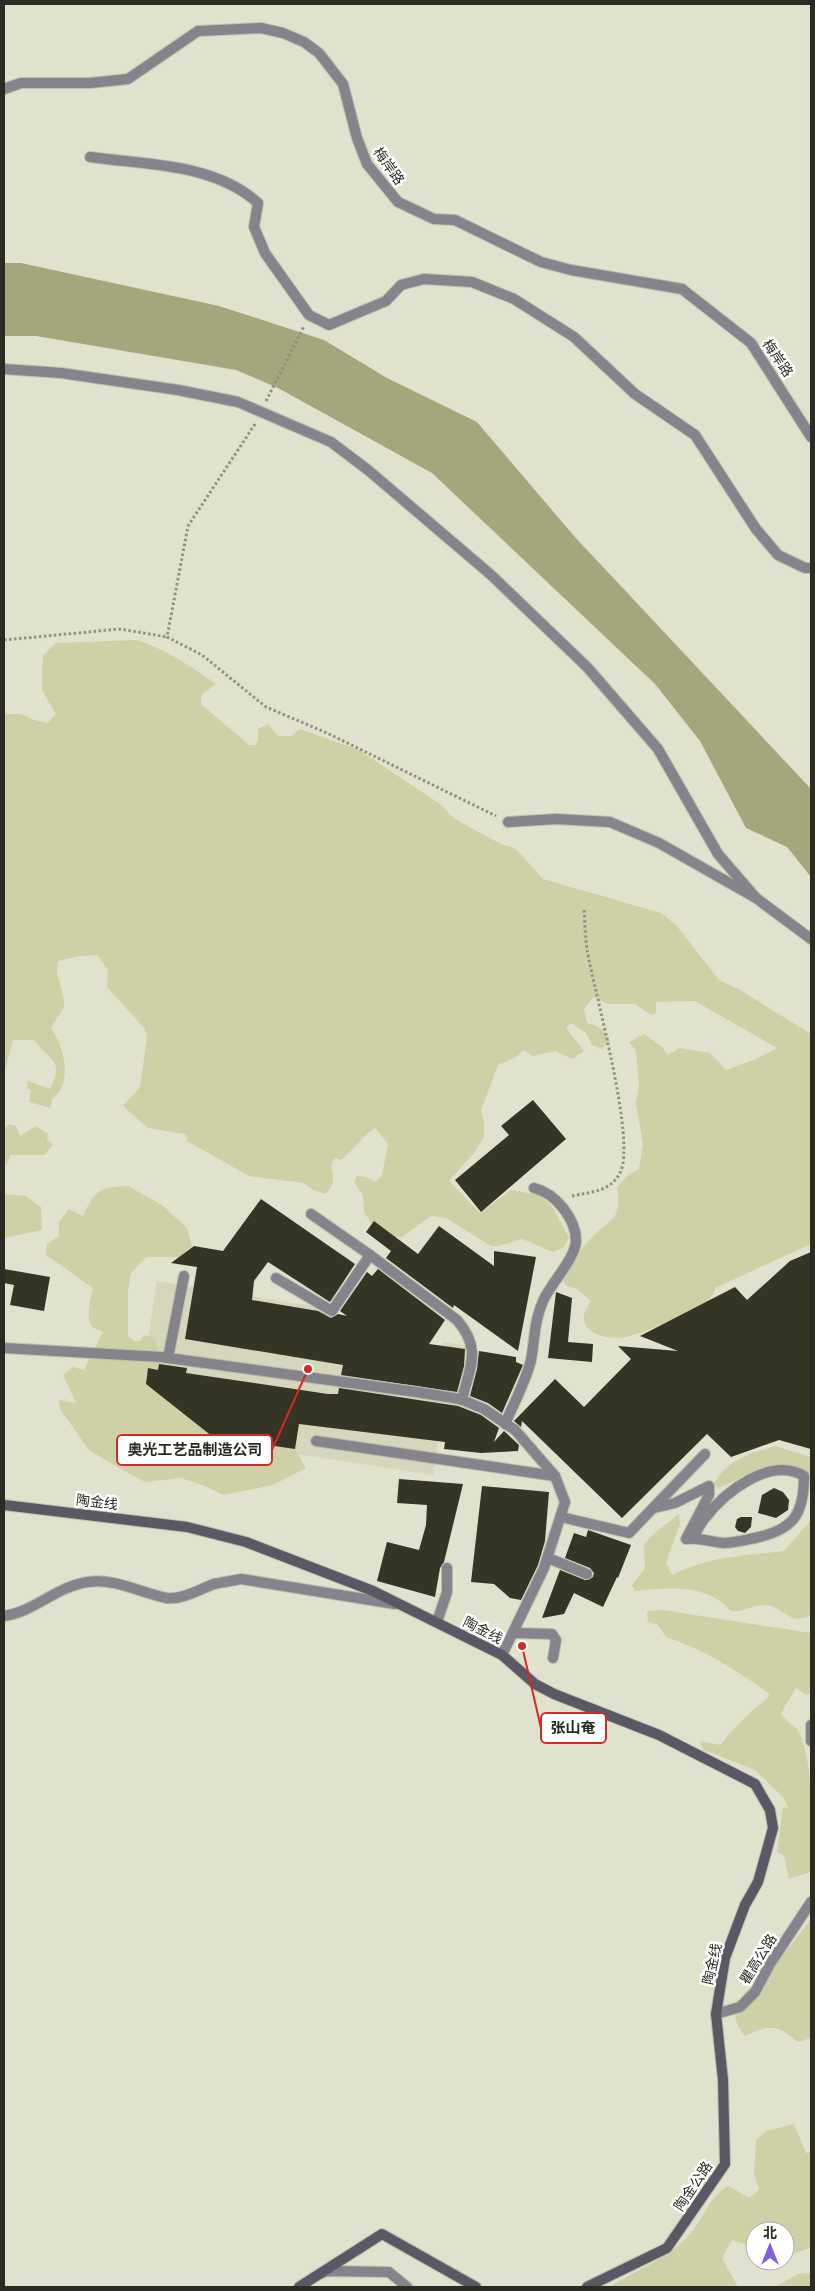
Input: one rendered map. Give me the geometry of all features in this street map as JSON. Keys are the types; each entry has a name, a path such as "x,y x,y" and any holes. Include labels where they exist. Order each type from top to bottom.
{"street":[{"name":"梅岸路","path":"4,89 21,83 90,83 128,79 198,31 261,28 304,42 319,53 343,84 357,138 367,164 398,202 434,219 455,220 541,262 571,270 682,289 751,343 811,438"},
{"path":"90,157 202,172 249,195 258,202 254,226 265,253 310,315 329,324 386,300 401,285 424,279 472,282 514,299 574,337 634,394 695,435 756,529 778,555 805,568 811,568"},
{"path":"4,369 61,372 178,390 238,402 261,410 330,442 368,470 490,574 587,667 658,749 718,854 756,898"},
{"path":"508,822 556,819 610,822 659,843 756,898 811,939"},
{"path":"505,1424 531,1361 535,1321 549,1288 570,1258 576,1243 575,1233 567,1214 556,1199 534,1188"},
{"path":"311,1214 457,1320 468,1332 472,1342 472,1361 462,1400"},
{"path":"276,1278 332,1312 370,1255"},
{"path":"168,1358 184,1276"},
{"path":"4,1348 168,1358 462,1400 484,1409 515,1430 555,1476 565,1502 548,1558 502,1655"},
{"path":"316,1441 555,1476"},
{"path":"561,1517 629,1533 705,1454"},
{"path":"654,1508 675,1503 710,1486 709,1495 686,1539 693,1538 726,1543 783,1530 794,1518 804,1499 804,1476 796,1471 765,1472 732,1489 704,1518 693,1538"},
{"name":"陶金线","path":"4,1505 187,1527 246,1542 373,1592 437,1622 502,1655 535,1684 554,1694 660,1735 755,1784 766,1800 773,1828 758,1882 744,1905 725,1958 716,2014"},
{"path":"548,1558 587,1574"},
{"path":"437,1622 447,1592 447,1568"},
{"path":"4,1616 18,1614 56,1592 89,1582 108,1582 168,1598 189,1594 216,1584 241,1580 396,1604"},
{"path":"514,1633 552,1634 556,1640 552,1658"},
{"path":"811,1725 811,1741"},
{"name":"瞿高公路","path":"716,2014 740,2007 755,1992 770,1964 811,1902"},
{"name":"陶金公路","path":"587,2287 667,2248 725,2164 723,2080 716,2014"},
{"path":"299,2287 382,2234 476,2287"},
{"path":"299,2287 326,2271 390,2272 407,2287"}],"path":[{"path":"167,637 188,526 255,424 310,315"},
{"path":"4,640 120,630 167,637 202,655 266,707 327,732 508,822"},
{"path":"556,1199 604,1190 621,1172 626,1155 612,1066 587,948 584,908"}],"shaded area":[{"path":"4,263 21,263 219,306 324,340 387,378 477,422 574,536 811,789 811,877 787,847 746,828 700,741 655,684 432,473 278,388 236,370 36,336 4,336"},
{"path":"137,640 168,654 216,684 202,694 201,704 249,745 255,745 258,740 258,729 268,724 278,736 291,736 300,729 359,750 443,806 449,814 460,822 501,844 516,849 543,879 661,913 676,925 719,980 740,990 811,1034 811,1244 715,1288 710,1299 683,1315 644,1332 620,1338 599,1335 587,1328 584,1322 584,1315 591,1301 577,1289 565,1285 562,1276 586,1243 616,1214 618,1208 617,1188 628,1175 639,1169 643,1144 636,1104 639,1083 636,1051 629,1042 644,1034 662,1047 668,1055 679,1048 710,1053 726,1070 756,1059 777,1048 695,1001 656,1002 656,1013 651,1015 635,1004 609,1004 593,997 584,1009 587,1023 601,1029 610,1041 602,1049 592,1045 586,1033 571,1023 566,1028 584,1051 572,1059 555,1051 533,1056 524,1050 516,1057 498,1065 481,1110 484,1122 484,1137 473,1154 449,1181 480,1213 511,1190 540,1195 552,1206 569,1238 564,1247 553,1252 522,1239 499,1246 491,1246 446,1218 431,1216 402,1237 387,1237 376,1230 364,1212 363,1195 354,1182 357,1176 366,1177 375,1182 382,1175 388,1144 375,1128 341,1160 335,1158 331,1166 333,1181 326,1194 313,1190 304,1183 249,1176 187,1141 186,1134 148,1128 123,1106 140,1087 147,1037 145,1029 107,987 108,970 97,955 80,956 58,961 57,972 64,1007 51,1028 63,1055 65,1075 59,1092 52,1099 51,1108 29,1102 31,1090 27,1088 28,1081 50,1089 56,1072 56,1066 34,1040 13,1040 4,1073 4,714 21,714 34,720 48,723 56,714 42,690 42,670 43,656 56,643"},
{"path":"9,1124 16,1126 20,1136 36,1126 48,1134 47,1140 53,1144 45,1155 11,1155 4,1168 4,1130"},
{"path":"128,1186 162,1205 187,1228 192,1246 179,1257 146,1257 131,1273 128,1292 128,1336 134,1341 140,1341 144,1335 156,1339 160,1360 158,1370 148,1368 146,1384 213,1437 295,1449 306,1468 273,1485 223,1495 205,1486 181,1478 145,1482 89,1450 60,1409 59,1400 76,1403 63,1375 73,1367 84,1370 103,1332 93,1327 89,1318 93,1288 46,1255 47,1244 59,1236 59,1222 69,1209 83,1216 91,1200 99,1192 104,1189"},
{"path":"4,1194 25,1196 41,1207 42,1230 4,1238"},
{"path":"157,1281 317,1307 348,1333 441,1351 443,1342 476,1347 466,1411 443,1408 433,1475 212,1441 140,1388"},
{"path":"775,1446 811,1457 811,1481 783,1471 768,1469 753,1472 717,1488 714,1484 732,1463 748,1455"},
{"path":"679,1514 680,1524 666,1563 672,1575 699,1564 713,1561 784,1551 811,1520 811,1614 805,1618 794,1618 766,1605 731,1611 721,1602 710,1596 686,1589 635,1591 632,1585 645,1568 644,1545 652,1535"},
{"path":"662,1610 811,1633 811,1693 806,1695 796,1688 781,1713 799,1732 808,1762 811,1800 811,1872 789,1879 784,1856 777,1852 783,1807 788,1808 784,1798 755,1770 704,1750 699,1741 721,1745 738,1724 770,1694 707,1654 666,1637 658,1625 648,1622 647,1611"},
{"path":"811,1919 811,2038 798,2042 784,2032 773,2028 760,2029 745,2036 738,2025 736,2014 738,2004 743,1995 777,1962"},
{"path":"794,2124 806,2153 811,2152 811,2247 795,2253 795,2221 745,2221 745,2244 732,2240 722,2258 738,2287 609,2287 662,2257 682,2243 695,2228 716,2196 728,2186 750,2198 759,2190 754,2174 756,2140 766,2131"},
{"path":"811,2273 811,2287 775,2287 798,2274"}],"building":[{"path":"533,1100 566,1139 481,1212 455,1180 509,1135 501,1126"},
{"path":"261,1199 355,1264 330,1302 268,1262 254,1281 252,1300 318,1311 331,1318 338,1314 347,1316 340,1311 367,1272 372,1276 378,1269 445,1320 429,1344 465,1349 464,1366 457,1392 341,1375 343,1365 185,1339 197,1267 171,1263 194,1246 223,1251"},
{"path":"374,1221 418,1254 439,1226 494,1266 494,1251 536,1257 518,1351 454,1305 453,1308 386,1258 391,1251 366,1232"},
{"path":"811,1252 811,1449 779,1440 731,1457 707,1434 622,1518 522,1421 521,1427 514,1421 555,1379 584,1407 631,1359 618,1346 678,1351 640,1336 735,1287 747,1300 790,1261"},
{"path":"4,1269 50,1277 44,1311 10,1305 14,1285 4,1283"},
{"path":"556,1292 572,1298 568,1342 593,1344 592,1362 548,1358"},
{"path":"479,1351 516,1357 516,1362 523,1365 502,1413 488,1403 470,1396 477,1369"},
{"path":"159,1364 187,1368 186,1373 328,1394 338,1394 339,1388 458,1406 481,1415 499,1428 494,1442 504,1431 519,1445 518,1451 481,1453 444,1449 445,1442 299,1424 295,1449 213,1437 146,1384 148,1368 158,1370"},
{"path":"399,1479 463,1484 444,1562 440,1568 435,1597 377,1581 387,1542 419,1550 426,1525 427,1505 397,1503"},
{"path":"482,1486 549,1492 545,1541 538,1565 521,1600 510,1598 494,1584 471,1582"},
{"path":"774,1488 783,1492 789,1500 788,1510 776,1518 758,1513 762,1495"},
{"path":"752,1517 751,1527 745,1533 738,1531 735,1527 737,1519"},
{"path":"588,1530 631,1545 618,1578 603,1607 574,1593 564,1614 542,1618 560,1570 585,1580 593,1577 594,1573 590,1568 565,1558 574,1533 586,1537"}],"place":[{"name":"奥光工艺品制造公司","path":"308,1369"},
{"name":"张山奄","path":"522,1646"}]}
